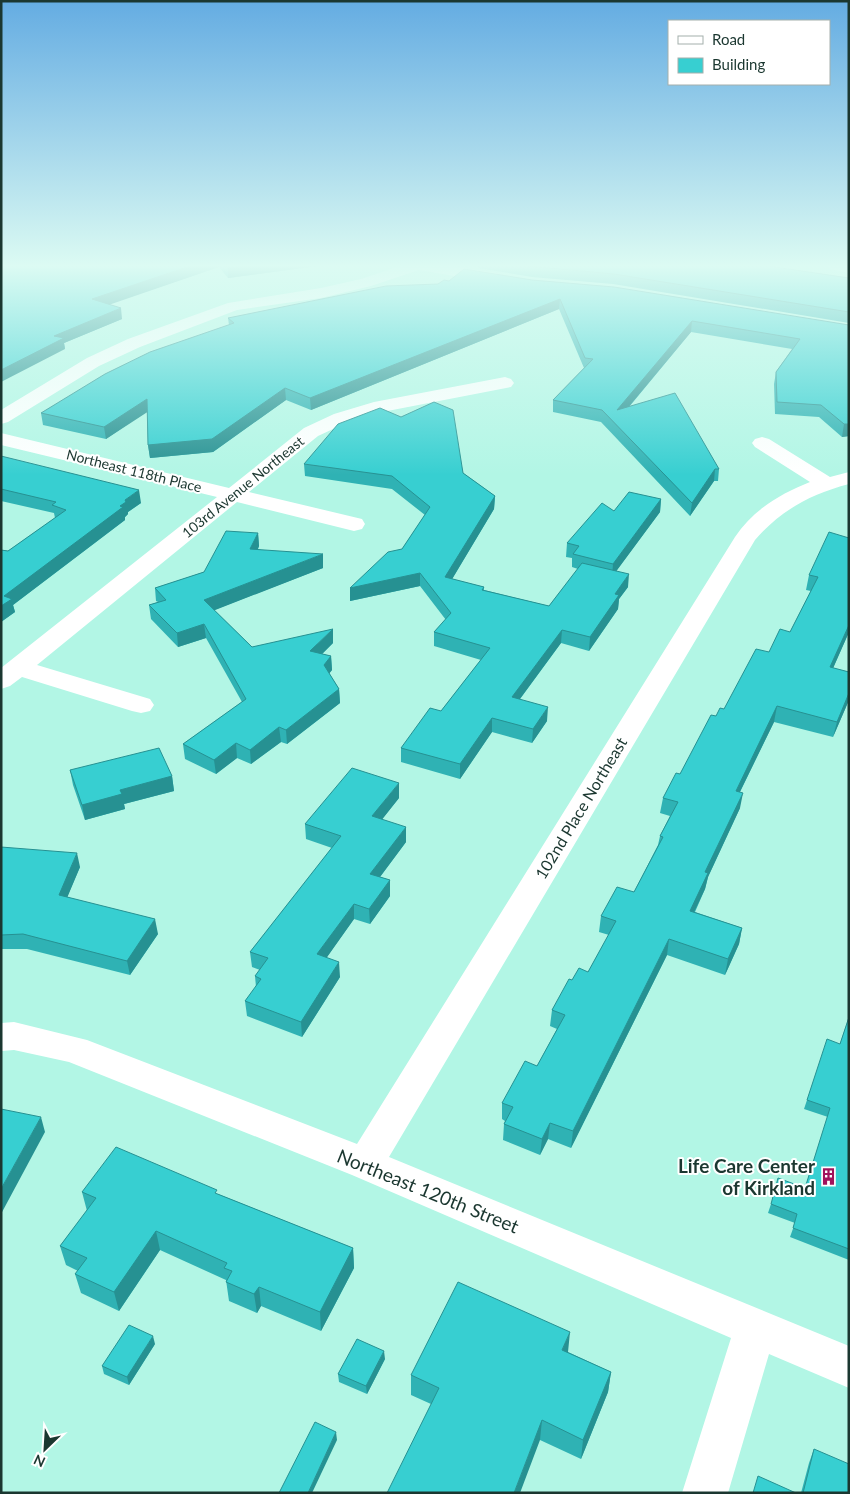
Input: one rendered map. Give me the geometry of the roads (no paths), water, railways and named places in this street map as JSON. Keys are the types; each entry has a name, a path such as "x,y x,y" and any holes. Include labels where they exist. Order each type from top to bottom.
{"street":[{"path":"1,418 93,362 154,336"},
{"name":"103rd Avenue Northeast","path":"10,674 311,432 341,418 374,408 506,383"},
{"name":"Northeast 118th Place","path":"1,439 354,524"},
{"name":"102nd Place Northeast","path":"762,444 838,481"},
{"name":"102nd Place Northeast","path":"365,1164 746,537 757,523 778,506 800,492 838,481"},
{"name":"103rd Avenue Northeast","path":"10,674 140,705"},
{"name":"Northeast 120th Street","path":"1,1037 14,1036 75,1050 365,1164 756,1326 849,1367"},
{"path":"705,1493 756,1326"}],"place":[{"name":"Life Care Center of Kirkland","path":"829,1177"}]}
